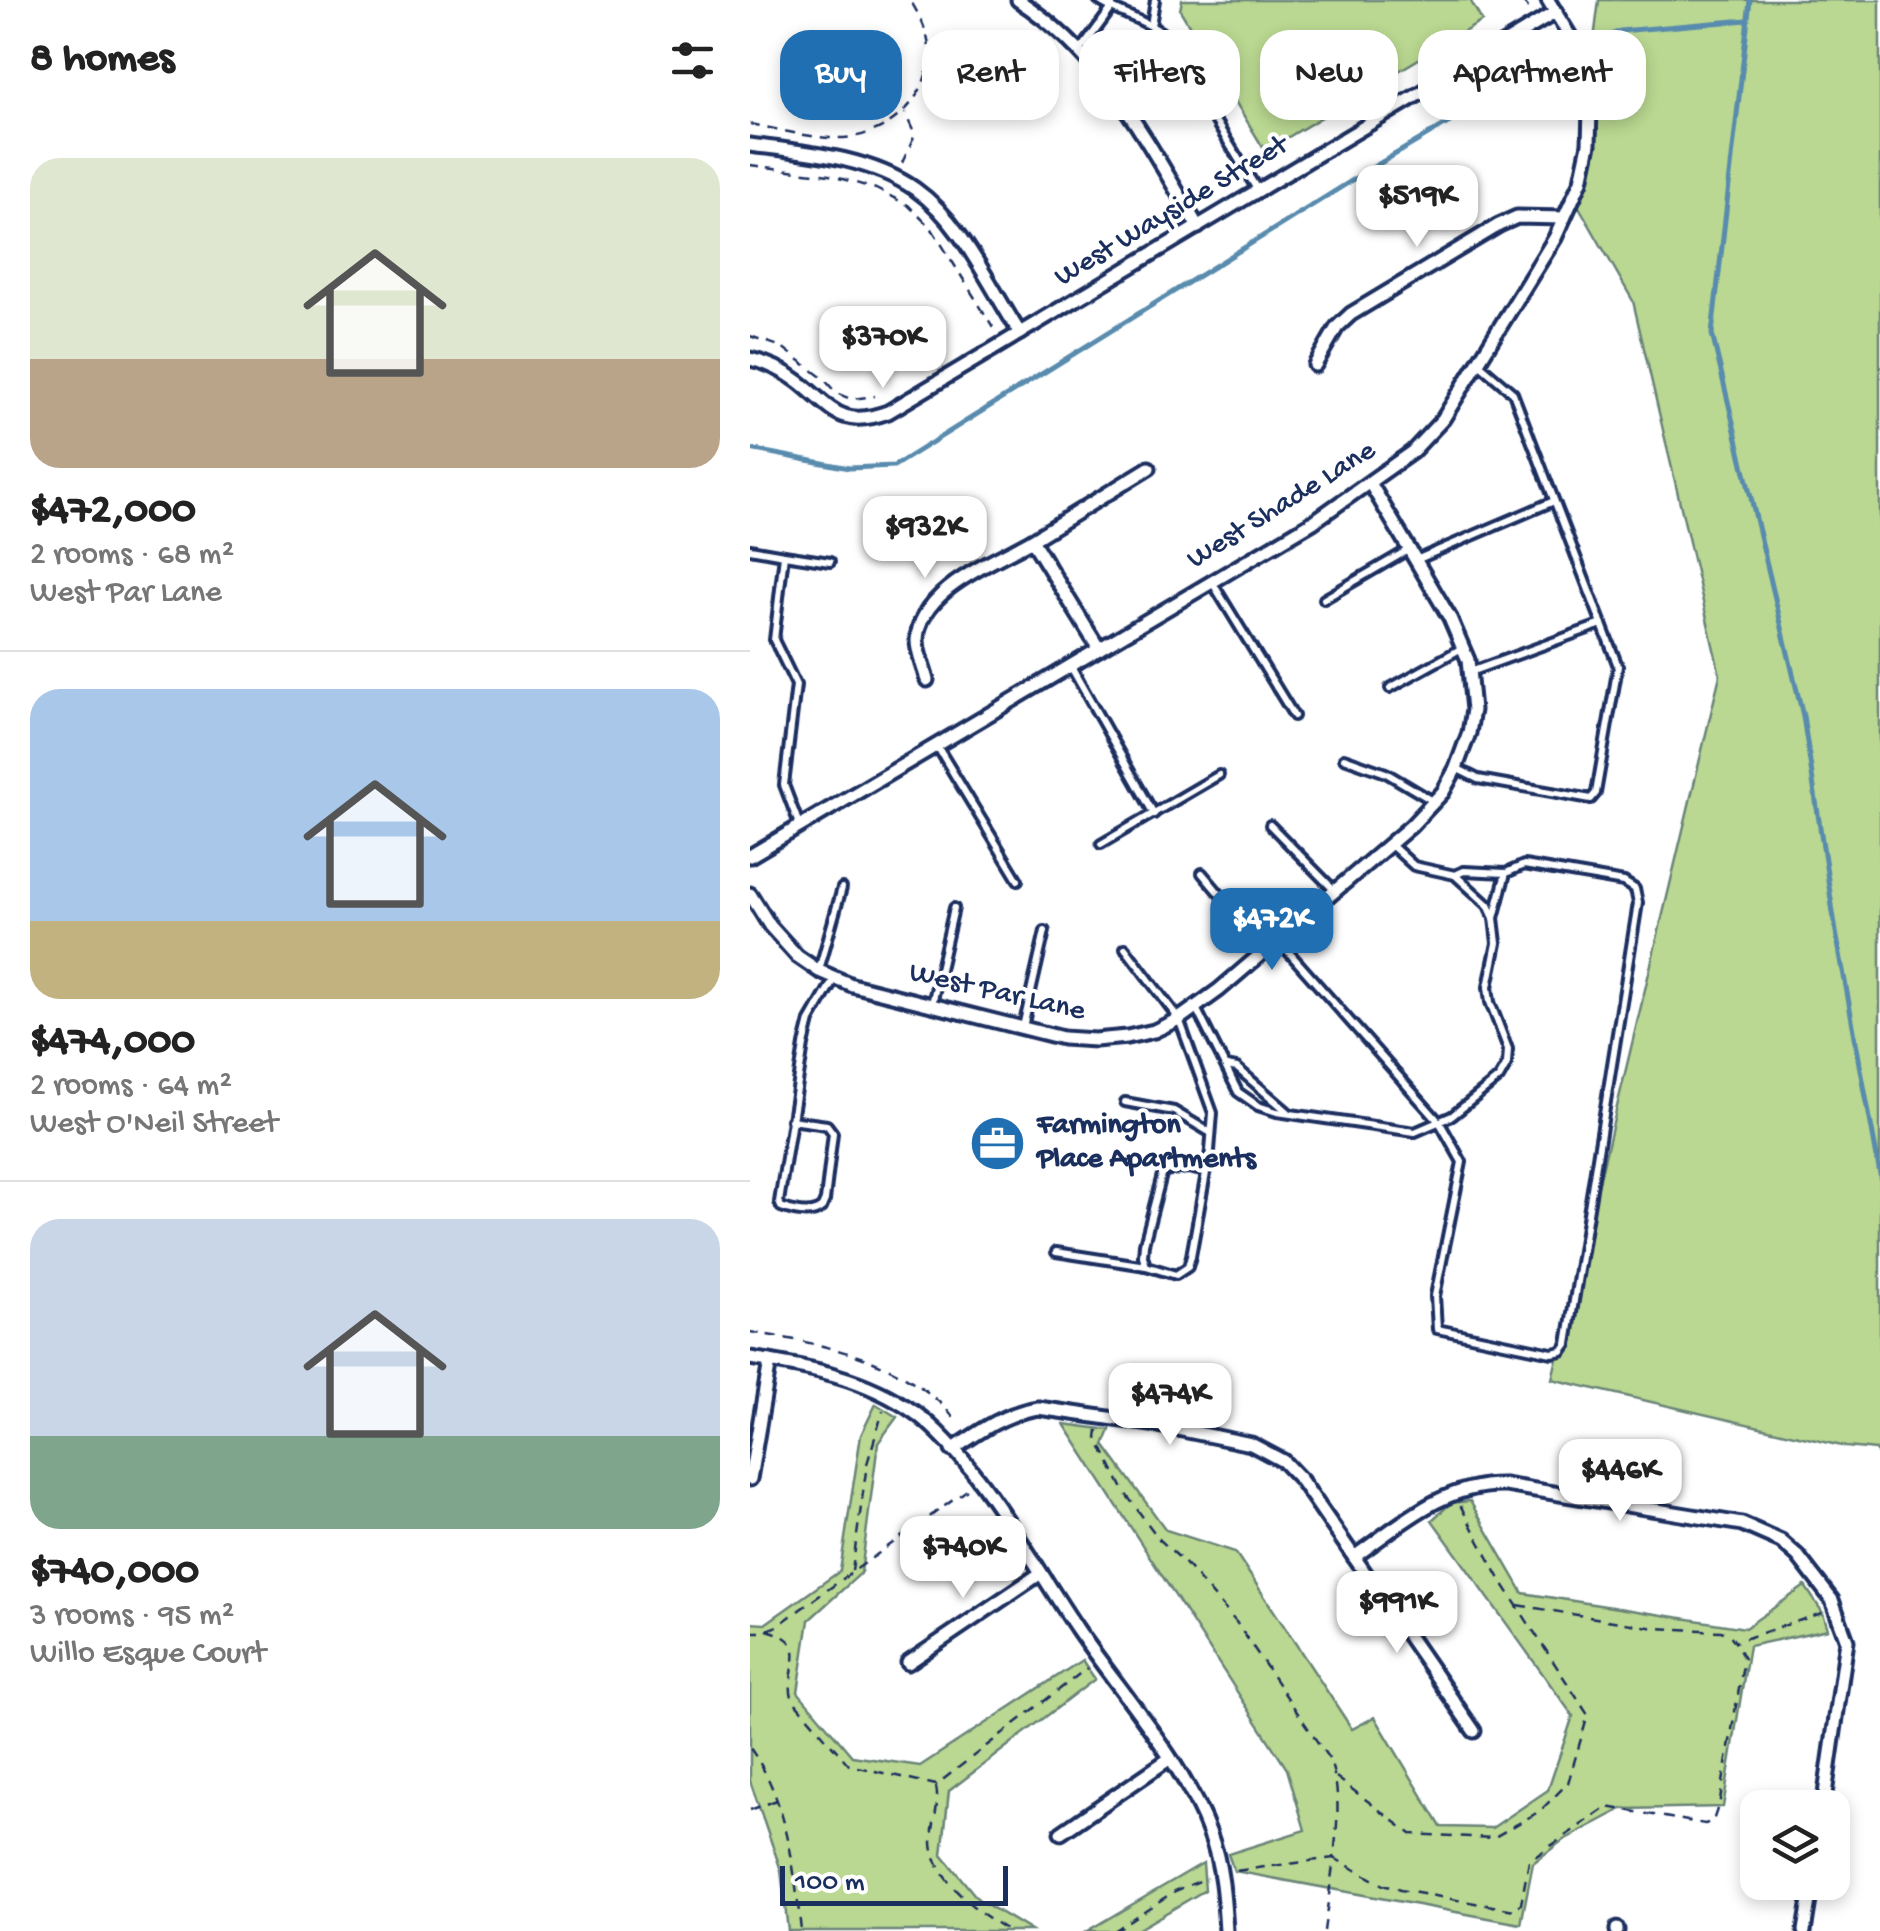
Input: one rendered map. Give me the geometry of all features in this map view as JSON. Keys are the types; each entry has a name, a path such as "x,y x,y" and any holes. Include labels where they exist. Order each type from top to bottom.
{"street":[{"path":"1018,0 1079,48"},
{"name":"West Shade Lane","path":"750,856 1313,522 1412,452 1443,418 1479,364 1582,182 1589,144 1586,77 1574,43 1548,0"},
{"name":"West Wayside Street","path":"750,359 783,372 832,412 845,417 867,419 888,412 1556,12"},
{"path":"1132,120 1198,226"},
{"path":"750,145 866,165 915,189 958,234 1020,333"},
{"path":"1316,364 1337,326 1352,314 1499,224 1517,217 1564,218"},
{"path":"927,680 917,640 927,607 946,589 1149,468"},
{"name":"West Par Lane","path":"750,894 770,926 797,956 835,978 1063,1038 1095,1040 1154,1031 1180,1020 1336,892 1434,801 1456,768 1469,734 1473,710 1463,647 1370,483"},
{"path":"1032,540 1099,649"},
{"path":"750,1358 824,1370 858,1381 916,1413 952,1450 989,1496 1197,1805 1211,1836 1221,1874 1226,1931"},
{"path":"750,1479 770,1361"},
{"path":"952,1450 1017,1411 1038,1408 1238,1441 1268,1451 1301,1480 1474,1731"},
{"path":"1354,1557 1440,1498 1481,1484 1742,1524 1781,1541 1798,1556 1832,1600 1847,1641 1827,1790"},
{"path":"908,1663 1041,1573"},
{"path":"1061,1833 1169,1759"},
{"path":"1804,1931 1809,1900"}],"lane":[{"path":"1098,0 1160,32 1258,191"},
{"path":"1152,26 1156,0"},
{"path":"1095,30 1112,5"},
{"path":"1456,768 1478,779 1591,799 1596,793 1618,666 1512,393 1479,364"},
{"path":"1324,599 1412,555 1554,502"},
{"path":"750,549 830,562"},
{"path":"784,555 774,640 796,684 784,785 800,828"},
{"path":"1212,581 1294,716"},
{"path":"1470,672 1602,624"},
{"path":"1390,688 1463,647"},
{"path":"1070,666 1154,814"},
{"path":"938,746 1018,880"},
{"path":"1344,758 1386,773 1434,801"},
{"path":"1101,844 1219,775"},
{"path":"1270,825 1336,892"},
{"path":"1196,1007 1238,1092 1258,1106 1290,1114 1415,1132 1440,1123 1499,1078 1507,1064 1508,1049 1490,1002 1488,987 1497,944 1488,905 1455,875 1414,866 1390,844"},
{"path":"1278,940 1440,1123 1462,1162 1435,1296 1436,1329 1552,1353 1562,1350 1568,1344 1638,903 1635,889 1610,878 1524,865 1506,874 1464,870 1455,875"},
{"path":"1202,873 1267,950"},
{"path":"1494,918 1506,874"},
{"path":"819,971 842,888"},
{"path":"932,1005 954,908"},
{"path":"1022,1028 1045,932"},
{"path":"1056,1252 1146,1266 1176,1275 1188,1267 1213,1113 1180,1020 1125,948"},
{"path":"791,1120 827,1125 833,1133 824,1200 822,1207 812,1213 788,1210 779,1202 791,1120 810,1021 835,978"},
{"path":"1226,1066 1237,1068 1290,1114"},
{"path":"1125,1102 1174,1111 1211,1132"},
{"path":"1146,1266 1144,1244 1163,1171 1188,1168 1206,1172"}],"path":[{"path":"750,124 836,138 868,134 889,124 904,111 924,82 930,58 924,25 910,0"},
{"path":"1522,0 1530,9"},
{"path":"902,162 915,134 904,111"},
{"path":"750,165 829,175 876,189 908,205 932,229 993,327"},
{"path":"750,336 782,347 836,393 851,399 874,396"},
{"path":"750,1332 838,1348 882,1364 927,1394 956,1421"},
{"path":"852,1573 866,1464 883,1411"},
{"path":"1098,1427 1097,1438 1125,1493 1159,1540 1183,1561 1236,1622 1328,1759 1335,1776 1338,1804 1324,1931"},
{"path":"750,1632 767,1630 967,1490"},
{"path":"1335,1776 1411,1834 1493,1838 1540,1812 1568,1784 1588,1716 1516,1605 1459,1503"},
{"path":"1114,1931 1187,1884 1249,1868 1334,1858 1400,1890 1515,1910 1521,1904 1529,1861 1607,1806 1705,1824 1713,1820 1720,1800 1744,1660 1730,1635 1721,1631 1655,1628 1516,1605"},
{"path":"1735,1642 1822,1613"},
{"path":"767,1630 788,1639 793,1646 796,1655 790,1690 794,1700 849,1765 936,1785"},
{"path":"936,1785 1087,1668"},
{"path":"750,1748 779,1800 794,1868 802,1931"},
{"path":"936,1785 932,1847 941,1869 973,1905 1009,1931"},
{"path":"750,1810 779,1800"}],"green space":[{"path":"1182,0 1470,0 1482,21 1467,30 1418,30 1418,59 1398,71 1398,30 1260,30 1260,120 1317,120 1265,151 1240,110 1240,30 1192,30 1180,10"},
{"path":"1599,0 1880,0 1880,1461 1876,1450 1846,1447 1552,1379 1720,675 1633,301 1574,198 1584,120 1646,120 1646,30 1595,30"},
{"path":"876,1404 897,1417 878,1443 861,1573 809,1620 798,1692 852,1756 920,1766 1082,1660 1095,1679 949,1791 942,1855 978,1899 1031,1931 788,1931 781,1870 750,1781 750,1623 765,1624 840,1571 861,1435"},
{"path":"1064,1424 1110,1430 1104,1445 1166,1530 1235,1552 1352,1729 1375,1717 1441,1827 1492,1828 1548,1790 1573,1716 1432,1520 1451,1503 1470,1501 1523,1593 1745,1628 1805,1586 1823,1613 1828,1629 1749,1646 1723,1807 1622,1809 1562,1841 1533,1863 1521,1924 1234,1871 1228,1854 1305,1830 1287,1769"},
{"path":"1203,1863 1205,1890 1135,1931 1087,1931"}],"waterway":[{"path":"1750,0 1712,334 1803,716 1836,932 1880,1174"},
{"path":"750,449 849,468 894,466 1372,168 1551,62 1620,31 1747,20"}],"place":[{"name":"Farmington Place Apartments","path":"998,1143"}]}
